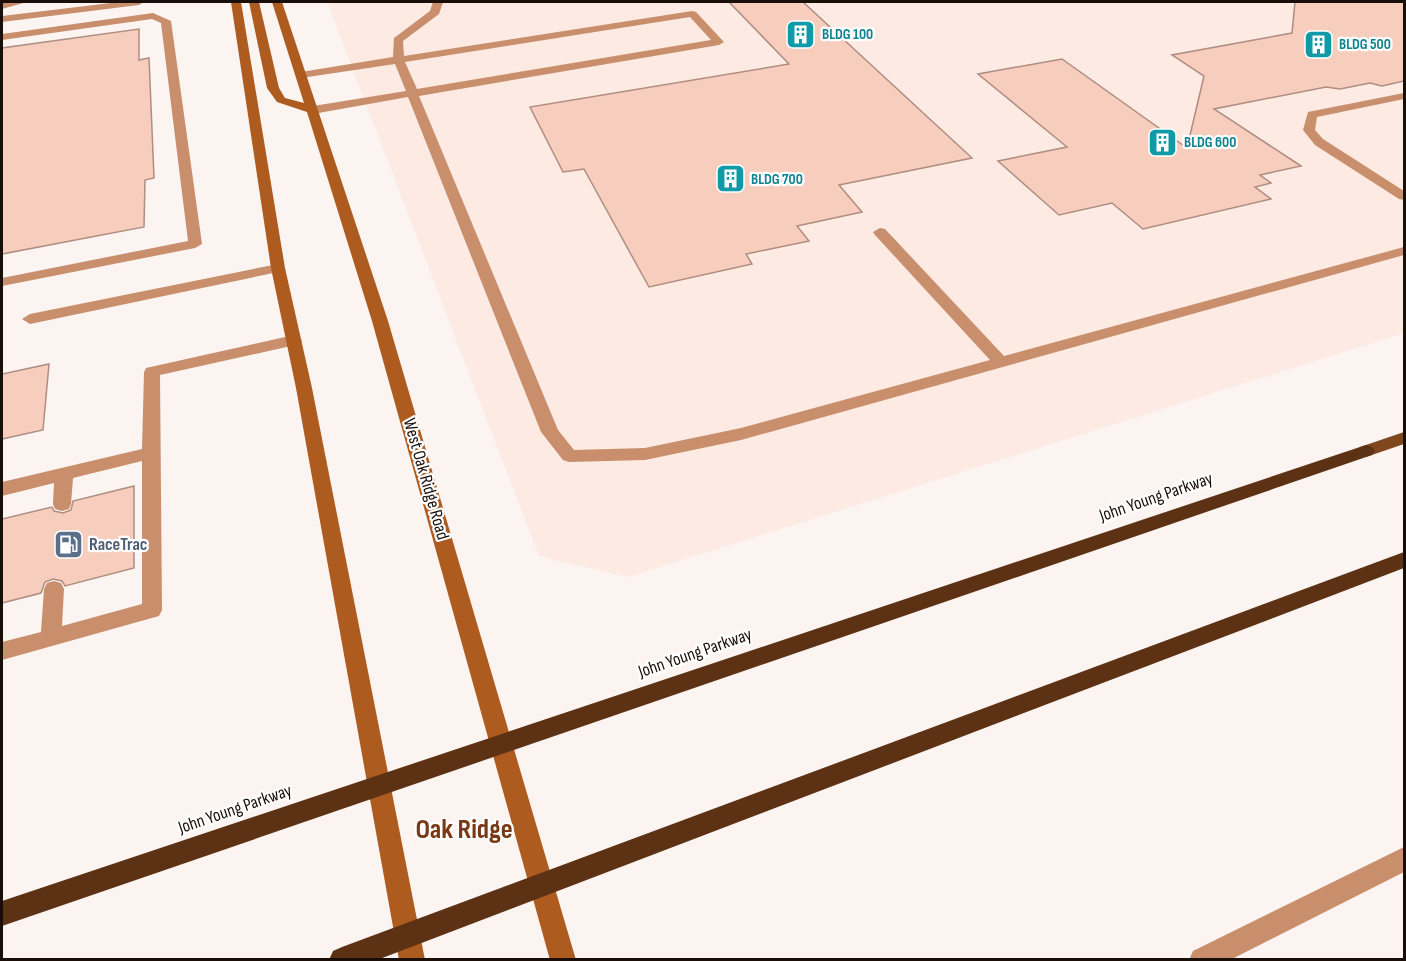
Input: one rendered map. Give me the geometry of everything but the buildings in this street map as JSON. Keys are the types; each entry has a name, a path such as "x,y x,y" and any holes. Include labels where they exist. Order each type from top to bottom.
{"highway":[{"name":"John Young Parkway","path":"2,914 1366,451"},
{"path":"342,960 409,947 542,883 1404,560"}],"main road":[{"name":"John Young Parkway","path":"1366,451 1404,438"}],"street":[{"path":"2,6 22,2"},
{"path":"2,19 139,2"},
{"path":"236,2 278,268 380,785 409,947"},
{"path":"254,2 273,88 281,100 313,110 719,42 692,14 302,75"},
{"name":"West Oak Ridge Road","path":"277,2 380,321 563,960"},
{"path":"438,2 435,12 398,39 399,60 550,432 568,456 645,454 741,434 1404,251"},
{"path":"2,37 153,16 166,21 195,244 2,282"},
{"path":"1404,96 1312,115 1309,130 1319,142 1404,196"},
{"path":"880,232 1002,363"},
{"path":"30,319 278,268"},
{"path":"2,651 152,610 152,372 294,340"},
{"path":"2,489 151,453"},
{"path":"62,504 64,474"},
{"path":"51,637 54,589"},
{"path":"1202,960 1404,859"}],"shaded area":[{"path":"327,2 1404,2 1404,333 628,577 539,556"}],"place":[{"name":"BLDG 100","path":"801,34"},
{"name":"BLDG 500","path":"1318,44"},
{"name":"BLDG 600","path":"1163,142"},
{"name":"BLDG 700","path":"730,179"},
{"name":"RaceTrac","path":"68,544"}],"district":[{"name":"Oak Ridge","path":"464,829"}]}
